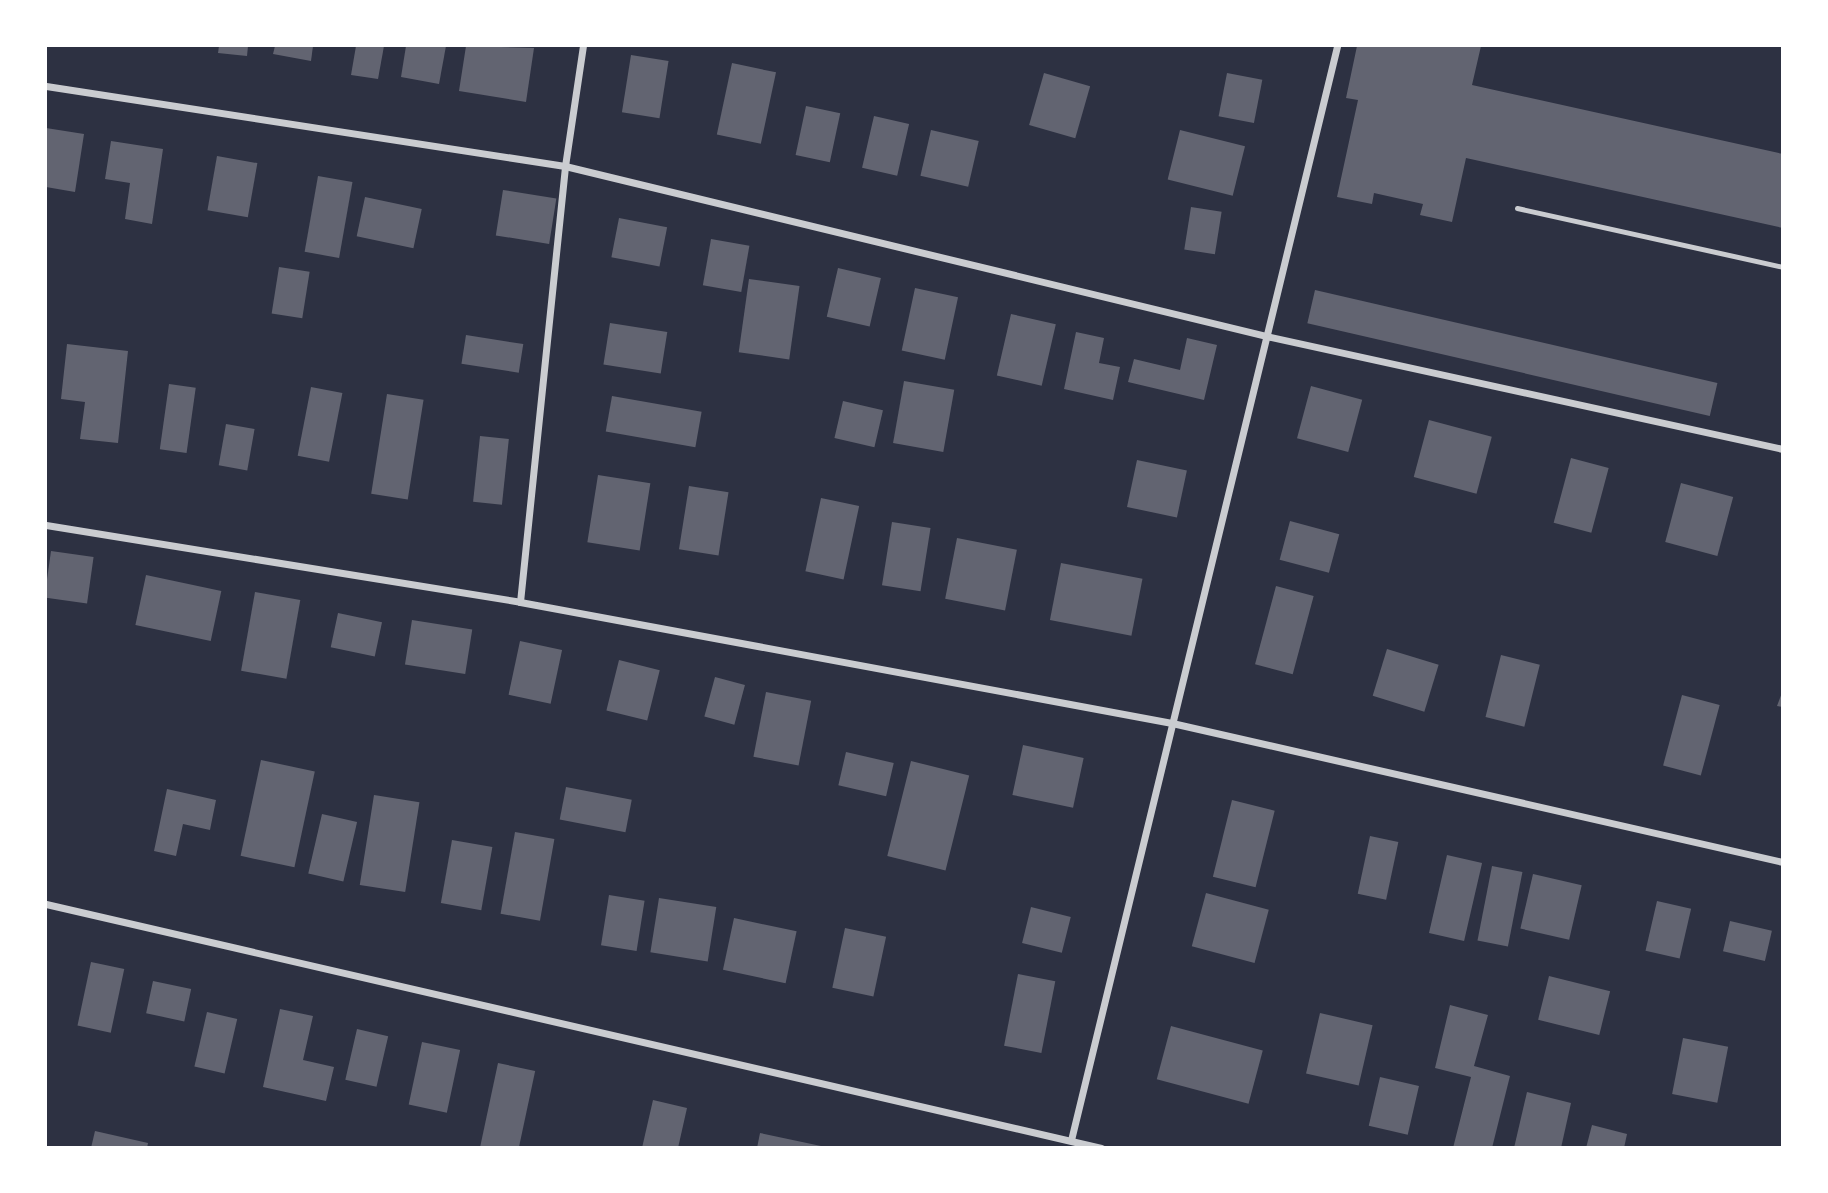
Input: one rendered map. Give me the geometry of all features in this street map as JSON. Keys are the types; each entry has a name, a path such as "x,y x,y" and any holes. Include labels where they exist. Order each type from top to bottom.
{"street":[{"path":"520,602 565,166 583,46"},
{"path":"1071,1140 1337,46"},
{"path":"46,86 565,166 1266,336 1783,449"},
{"path":"46,525 520,602 1172,723 1783,862"},
{"path":"46,904 1101,1147"}],"lane":[{"path":"1517,208 1783,267"}],"building":[{"path":"219,46 248,46 247,56 218,53"},
{"path":"275,46 313,46 311,61 273,54"},
{"path":"356,46 384,46 378,79 351,75"},
{"path":"406,46 446,46 439,84 401,77"},
{"path":"466,46 534,48 526,102 459,91"},
{"path":"1357,46 1481,46 1472,85 1783,154 1783,228 1466,158 1452,222 1420,215 1423,204 1374,193 1372,204 1337,197 1358,100 1346,98"},
{"path":"631,55 669,61 659,118 622,112"},
{"path":"732,63 776,72 761,144 717,134"},
{"path":"1044,73 1090,86 1075,138 1029,125"},
{"path":"1227,73 1262,80 1254,123 1219,116"},
{"path":"806,106 840,113 830,162 796,155"},
{"path":"874,116 909,124 897,176 862,168"},
{"path":"46,128 84,134 75,192 46,187"},
{"path":"931,130 979,141 968,187 920,176"},
{"path":"1180,130 1245,146 1233,196 1168,179"},
{"path":"111,141 163,149 152,224 125,219 130,183 105,179"},
{"path":"217,156 257,163 248,217 207,210"},
{"path":"318,176 352,182 339,258 305,252"},
{"path":"503,190 556,198 549,244 496,235"},
{"path":"365,197 422,209 413,248 357,236"},
{"path":"1191,207 1222,212 1215,254 1184,249"},
{"path":"619,218 667,227 659,267 611,257"},
{"path":"711,239 749,246 741,292 703,285"},
{"path":"279,267 310,272 302,318 272,313"},
{"path":"838,268 881,278 870,327 827,317"},
{"path":"749,279 800,286 789,359 739,352"},
{"path":"915,288 958,297 945,360 902,351"},
{"path":"1315,290 1717,383 1710,416 1307,323"},
{"path":"1011,314 1056,324 1042,386 997,375"},
{"path":"610,323 667,332 661,374 603,364"},
{"path":"1076,332 1104,338 1099,363 1120,367 1113,400 1064,389"},
{"path":"466,335 523,344 519,373 461,364"},
{"path":"1187,338 1217,345 1204,400 1128,382 1134,359 1180,370"},
{"path":"67,344 128,351 118,443 80,439 85,402 61,399"},
{"path":"904,381 954,390 943,452 893,443"},
{"path":"169,384 196,388 187,453 160,449"},
{"path":"1311,386 1362,400 1348,452 1297,438"},
{"path":"311,387 342,393 329,462 298,456"},
{"path":"387,394 424,400 408,500 371,494"},
{"path":"612,396 702,412 695,447 606,431"},
{"path":"843,401 883,410 874,447 834,438"},
{"path":"1429,420 1492,437 1477,494 1414,477"},
{"path":"226,424 255,429 247,470 219,465"},
{"path":"480,436 509,439 502,505 473,502"},
{"path":"1571,458 1609,468 1591,533 1554,523"},
{"path":"1137,460 1187,471 1177,518 1127,507"},
{"path":"598,475 650,483 640,550 587,542"},
{"path":"1681,483 1733,497 1717,556 1665,542"},
{"path":"689,486 729,492 718,555 679,549"},
{"path":"821,498 859,506 844,579 805,571"},
{"path":"1290,521 1339,534 1329,573 1280,560"},
{"path":"892,522 931,528 921,591 882,585"},
{"path":"957,538 1017,550 1005,611 945,599"},
{"path":"51,551 94,557 87,604 46,598"},
{"path":"1061,563 1142,579 1131,636 1050,620"},
{"path":"146,575 221,591 211,641 135,625"},
{"path":"1276,586 1314,596 1293,674 1255,664"},
{"path":"255,592 300,600 286,679 241,671"},
{"path":"338,613 382,622 375,657 331,647"},
{"path":"412,620 472,630 465,674 405,664"},
{"path":"520,641 562,650 551,704 509,695"},
{"path":"1387,649 1439,665 1424,712 1373,696"},
{"path":"1501,655 1540,665 1524,727 1486,717"},
{"path":"619,660 660,670 647,721 606,710"},
{"path":"715,677 745,685 734,725 704,717"},
{"path":"1783,690 1783,707 1777,706"},
{"path":"766,692 811,701 799,766 753,757"},
{"path":"1682,695 1720,705 1701,776 1663,766"},
{"path":"1023,745 1084,758 1073,808 1012,795"},
{"path":"846,752 894,763 886,796 838,785"},
{"path":"261,760 315,771 294,867 241,856"},
{"path":"911,761 969,776 946,871 887,856"},
{"path":"566,787 632,800 625,832 560,819"},
{"path":"167,789 216,800 210,830 183,824 176,856 154,851"},
{"path":"374,795 419,802 405,892 360,885"},
{"path":"1232,800 1275,811 1256,887 1213,877"},
{"path":"322,814 357,822 343,882 308,873"},
{"path":"515,832 554,839 540,921 501,914"},
{"path":"1370,836 1398,842 1386,900 1358,894"},
{"path":"452,840 492,847 481,910 441,903"},
{"path":"1447,855 1482,863 1464,941 1429,933"},
{"path":"1492,866 1522,872 1508,947 1477,941"},
{"path":"1533,874 1582,885 1569,940 1520,929"},
{"path":"1206,893 1269,910 1255,963 1192,946"},
{"path":"609,895 645,901 637,951 601,945"},
{"path":"659,898 716,907 708,961 650,952"},
{"path":"1657,901 1691,909 1680,959 1646,951"},
{"path":"1031,907 1071,917 1062,953 1022,943"},
{"path":"734,918 797,931 786,983 723,970"},
{"path":"1730,921 1772,931 1765,961 1723,951"},
{"path":"845,928 886,937 873,996 832,988"},
{"path":"91,962 124,969 111,1033 77,1026"},
{"path":"1018,974 1055,981 1041,1053 1004,1046"},
{"path":"1549,976 1610,991 1599,1035 1538,1020"},
{"path":"153,981 191,989 184,1021 146,1013"},
{"path":"1450,1005 1488,1015 1474,1066 1510,1076 1492,1148 1453,1148 1471,1077 1435,1068"},
{"path":"280,1009 313,1016 303,1060 334,1067 326,1101 263,1087"},
{"path":"207,1012 237,1019 225,1074 194,1067"},
{"path":"1320,1013 1373,1025 1359,1086 1306,1073"},
{"path":"1171,1026 1263,1051 1249,1104 1157,1079"},
{"path":"357,1029 388,1036 376,1087 345,1080"},
{"path":"1683,1038 1728,1047 1717,1103 1672,1094"},
{"path":"422,1042 460,1050 447,1113 409,1105"},
{"path":"498,1063 535,1071 519,1148 480,1148"},
{"path":"1380,1077 1419,1086 1408,1135 1369,1126"},
{"path":"1527,1092 1571,1103 1561,1148 1514,1148"},
{"path":"653,1100 687,1108 678,1148 642,1148"},
{"path":"1592,1125 1627,1134 1624,1148 1586,1148"},
{"path":"95,1131 148,1143 147,1148 91,1148"},
{"path":"760,1133 821,1146 821,1148 757,1148"}]}
